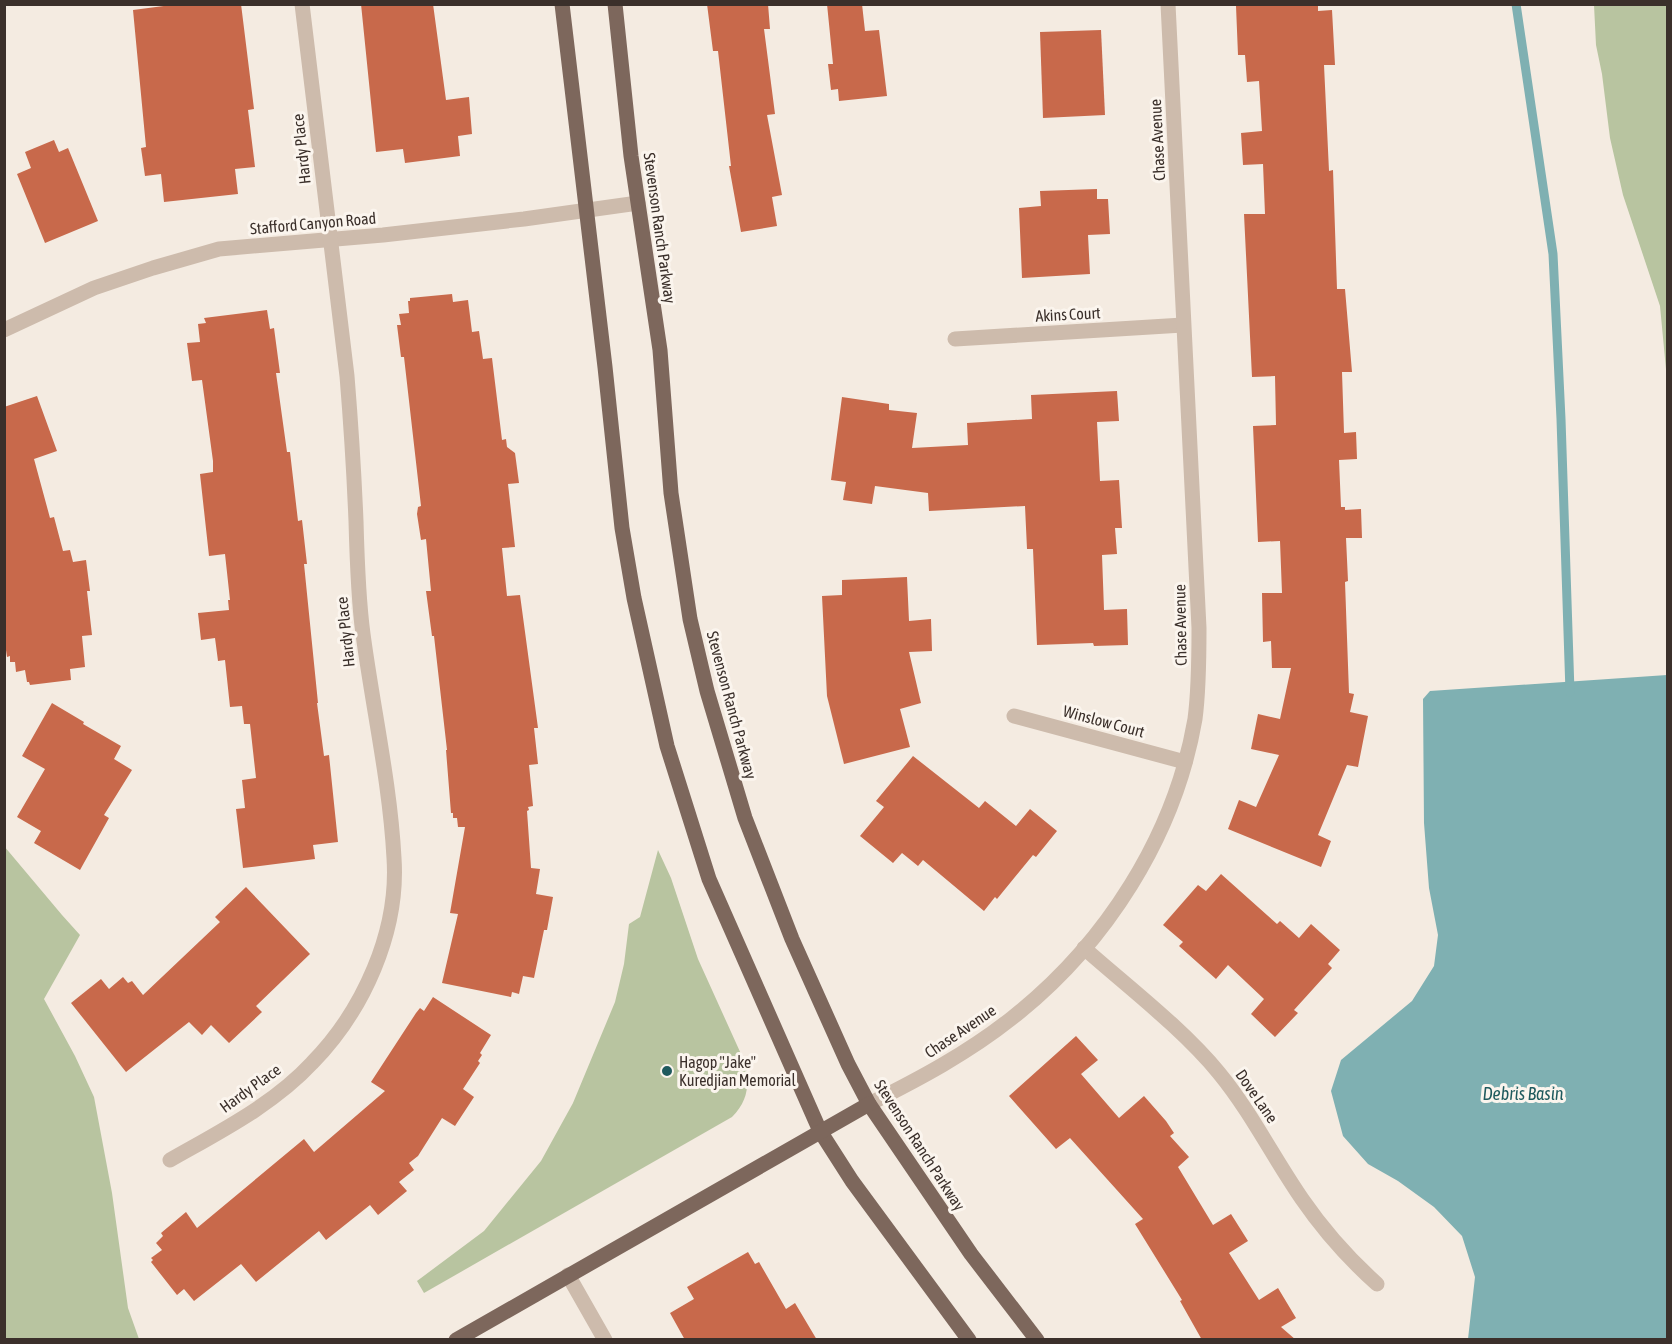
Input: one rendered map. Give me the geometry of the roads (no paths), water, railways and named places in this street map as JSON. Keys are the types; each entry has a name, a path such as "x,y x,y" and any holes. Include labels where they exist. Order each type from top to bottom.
{"main road":[{"path":"562,4 622,528 634,598 664,735 709,879 820,1131 852,1181 969,1340"},
{"name":"Stevenson Ranch Parkway","path":"615,4 638,203 660,350 671,493 690,619 708,691 745,818 767,879 825,1014 869,1104 971,1254 1037,1340"},
{"path":"456,1340 869,1104"}],"street":[{"name":"Hardy Place","path":"170,1160 233,1123 276,1094 312,1064 340,1029 368,982 385,941 392,904 394,860 382,760 361,622 352,435 340,307 329,238 302,4"},
{"name":"Chase Avenue","path":"869,1104 962,1054 1013,1017 1052,983 1084,948 1120,902 1144,862 1167,814 1185,762 1195,718 1199,682 1199,628 1168,4"},
{"name":"Stafford Canyon Road","path":"4,330 94,288 219,249 394,234 638,203"},
{"name":"Akins Court","path":"955,339 1183,325"},
{"name":"Winslow Court","path":"1014,716 1185,762"},
{"name":"Dove Lane","path":"1084,948 1189,1041 1218,1072 1246,1109 1301,1197 1327,1233 1377,1284"},
{"path":"568,1275 604,1340"}],"water":[{"name":"Debris Basin","path":"1667,675 1667,1339 1468,1339 1475,1277 1462,1236 1434,1207 1398,1181 1368,1164 1343,1136 1331,1091 1341,1060 1412,1001 1434,966 1438,935 1429,888 1424,823 1423,699 1430,691"}],"waterway":[{"path":"1516,4 1553,254 1570,692"}],"place":[{"name":"Hagop \"Jake\" Kuredjian Memorial","path":"667,1071"}]}
